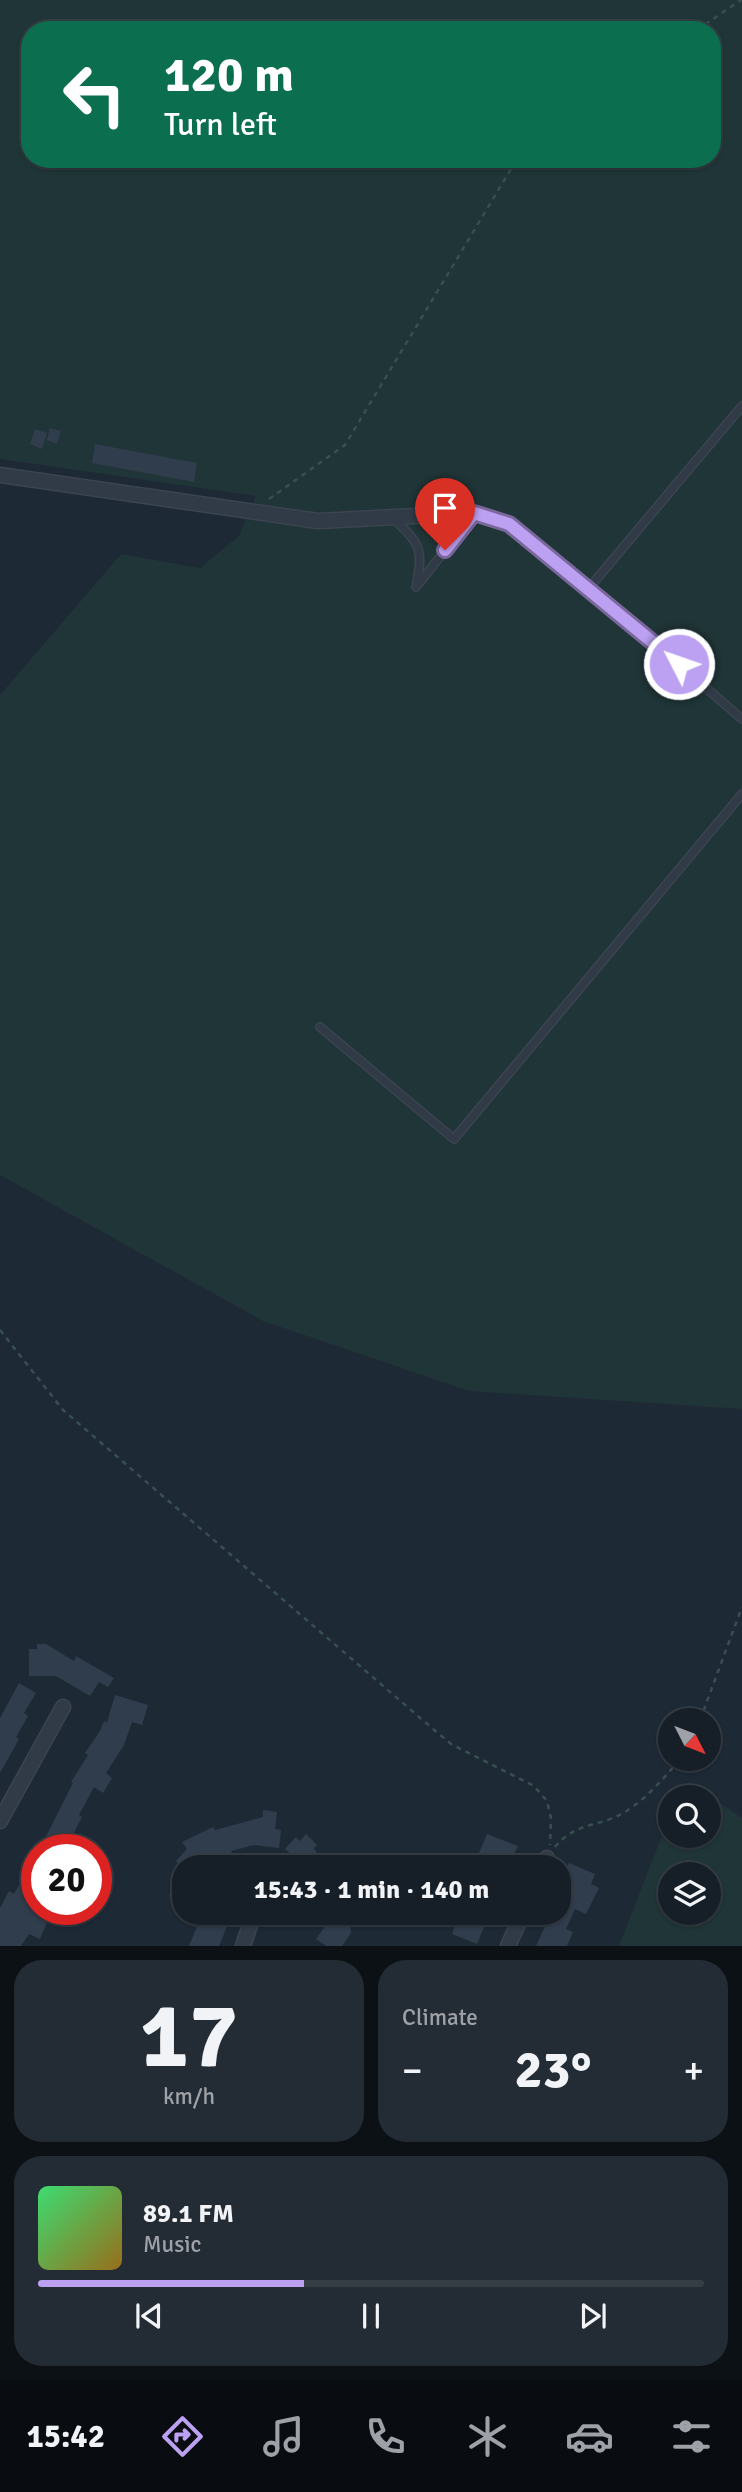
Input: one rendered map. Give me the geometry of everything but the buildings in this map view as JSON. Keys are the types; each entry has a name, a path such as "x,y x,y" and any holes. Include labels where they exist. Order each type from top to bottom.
{"street":[{"path":"0,475 318,521 474,513 509,524"},
{"path":"0,1821 63,1707"},
{"path":"243,1946 246,1925"},
{"path":"508,1946 518,1925"}],"lane":[{"path":"589,589 742,406"},
{"path":"393,518 412,536 422,557 416,587 474,513"},
{"path":"509,524 742,719"},
{"path":"320,1027 454,1139 742,794"}],"path":[{"path":"710,21 741,0"},
{"path":"266,514 268,499 345,445 512,168"},
{"path":"0,1330 63,1410 433,1729 452,1744 534,1786 547,1801 551,1818 551,1837 547,1855"},
{"path":"704,1708 742,1607"},
{"path":"550,1855 573,1829 604,1822 628,1810 670,1771"}],"green space":[{"path":"0,0 742,0 742,1409 469,1391 263,1321 0,1175 0,695 121,554 200,568 239,536 256,496 0,459"},
{"path":"721,1804 742,1818 742,1946 619,1946 658,1846 658,1848 721,1848"}],"route":[{"path":"445,550 474,513 509,524 679,664"}]}
